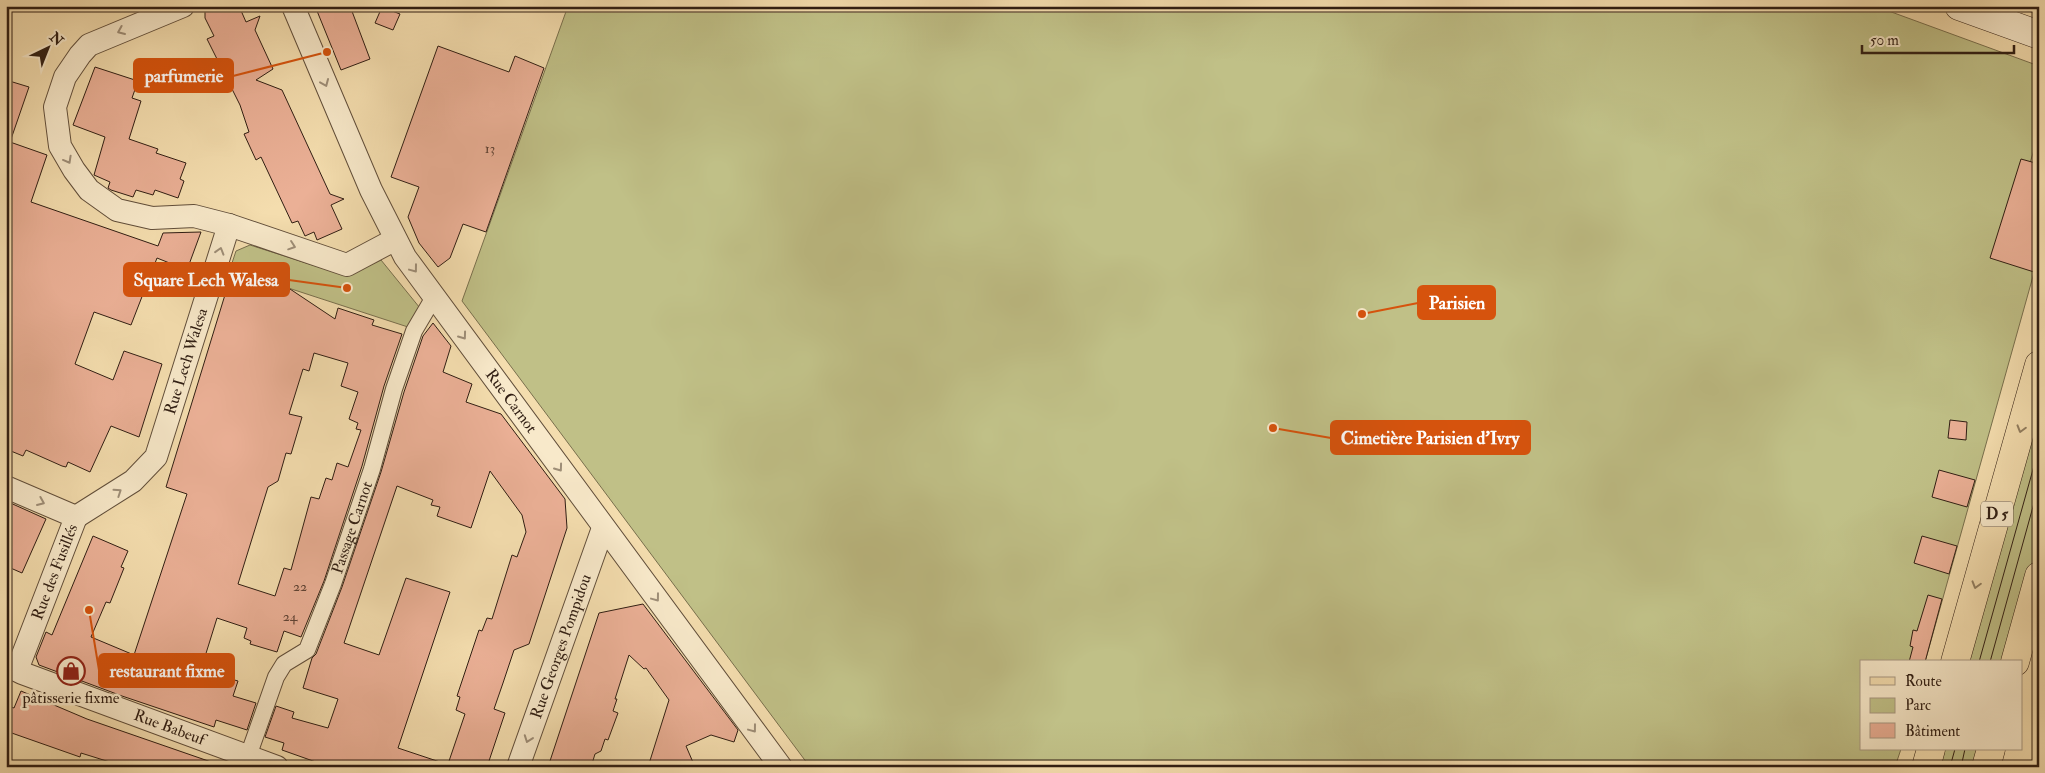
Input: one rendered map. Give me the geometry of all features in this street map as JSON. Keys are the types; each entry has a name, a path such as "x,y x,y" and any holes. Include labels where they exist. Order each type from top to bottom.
{"main road":[{"path":"1959,6 2039,35"},
{"name":"D 5","path":"1956,660 2039,365"},
{"path":"2016,660 2039,576"},
{"path":"1926,767 1931,750"},
{"path":"1986,767 1991,750"}],"street":[{"path":"183,6 89,45 65,77 54,107 60,146 74,170 89,190 117,210 152,218 194,216 229,225 347,265 394,240"},
{"name":"Rue Carnot","path":"293,6 370,190 394,240 603,528 781,767"},
{"name":"Rue Lech Walesa","path":"76,516 127,486 156,457 229,225"},
{"name":"Passage Carnot","path":"251,748 276,677 284,664 307,650 333,584 372,469 394,389 414,331 434,297"},
{"name":"Rue des Fusillés","path":"6,486 76,516 12,668"},
{"name":"Rue Georges Pompidou","path":"518,767 603,528"},
{"name":"Rue Babeuf","path":"12,668 277,767"}],"green space":[{"path":"568,6 1875,6 2039,66 2039,134 2024,182 2037,262 1926,660 1860,660 1860,750 1901,750 1895,767 810,767 462,301"},
{"path":"2015,6 2039,6 2039,15"},
{"path":"250,245 347,276 381,260 424,313 411,328 230,269 236,251"},
{"path":"2039,387 2039,545 2007,660 1963,660"},
{"path":"1938,750 1981,750 1976,767 1933,767"}],"building":[{"path":"217,6 239,6 246,22 260,16 255,30 273,69 256,80 282,90 330,194 344,199 331,205 342,229 317,240 314,232 305,236 298,221 292,223 261,157 256,160 244,134 249,132 240,105 207,39 214,36 205,18 205,11"},
{"path":"315,6 350,6 370,59 341,70"},
{"path":"382,7 400,14 393,30 375,23"},
{"path":"438,46 509,72 515,56 544,68 486,232 463,224 450,258 438,267 419,243 408,217 419,187 391,177"},
{"path":"95,67 138,81 132,98 141,101 129,139 158,149 156,153 186,163 180,179 184,181 178,198 155,190 153,195 136,190 133,197 111,190 108,188 110,182 94,175 105,137 73,125"},
{"path":"6,80 29,87 10,142 47,155 31,202 158,246 163,233 201,232 187,270 157,258 131,325 94,312 75,364 113,380 124,351 162,364 139,437 111,426 90,472 68,462 66,467 62,466 26,450 23,456 6,449"},
{"path":"2021,159 2039,164 2039,254 2034,272 1990,258"},
{"path":"232,272 290,289 335,319 338,308 374,320 372,325 402,334 384,386 362,466 324,581 301,637 284,631 277,652 250,644 251,641 244,638 247,628 217,618 203,663 216,668 214,674 238,681 233,696 256,703 247,730 216,720 214,727 122,696 39,665 36,657 46,632 52,635 93,536 128,551 121,567 124,568 110,603 106,602 91,637 134,655 187,494 166,487","holes":["314,353 348,363 341,386 358,392 349,419 358,423 356,429 361,430 348,467 337,463 332,480 326,478 319,499 311,497 291,570 284,568 275,596 238,584 268,487 278,481 286,453 291,454 302,417 289,414 303,369 309,371"]},
{"path":"433,323 451,346 443,372 472,384 466,402 501,414 565,499 567,528 529,644 514,650 494,709 505,713 487,767 447,767 465,714 456,710 460,697 457,696 479,630 482,631 487,618 492,619 512,555 517,557 526,532 522,515 490,471 471,528 437,516 440,507 431,505 433,500 397,486 344,643 379,655 406,578 450,592 398,748 446,764 446,767 330,767 282,750 284,743 265,737 276,706 294,712 292,718 328,728 338,699 303,688 312,658 316,654 342,587 381,472 404,392 423,336"},
{"path":"1950,420 1967,422 1966,440 1948,438"},
{"path":"1939,470 1975,480 1967,507 1932,497"},
{"path":"6,501 46,519 22,573 6,566"},
{"path":"1922,536 1957,546 1949,574 1914,563"},
{"path":"1928,595 1942,599 1926,660 1910,660 1913,647 1910,646 1913,630 1917,631"},
{"path":"643,604 738,730 734,742 711,735 686,746 695,767 648,767 669,700 646,668 644,669 629,655 615,699 617,699 613,711 618,713 608,740 605,739 601,751 595,754 591,767 548,767 599,613"},
{"path":"21,691 87,719 217,764 216,767 112,767 113,763 81,753 80,757 6,731 6,705 14,708"}],"tram line":[{"path":"1980,660 2039,448"},
{"path":"1991,660 2039,485"},
{"path":"1950,767 1955,750"},
{"path":"1961,767 1965,750"}],"place":[{"name":"parfumerie","path":"327,52"},
{"name":"Square Lech Walesa","path":"347,288"},
{"name":"Parisien","path":"1362,314"},
{"name":"Cimetière Parisien d'Ivry","path":"1273,428"},
{"name":"restaurant fixme","path":"89,610"},
{"name":"pâtisserie fixme","path":"71,671"}]}
